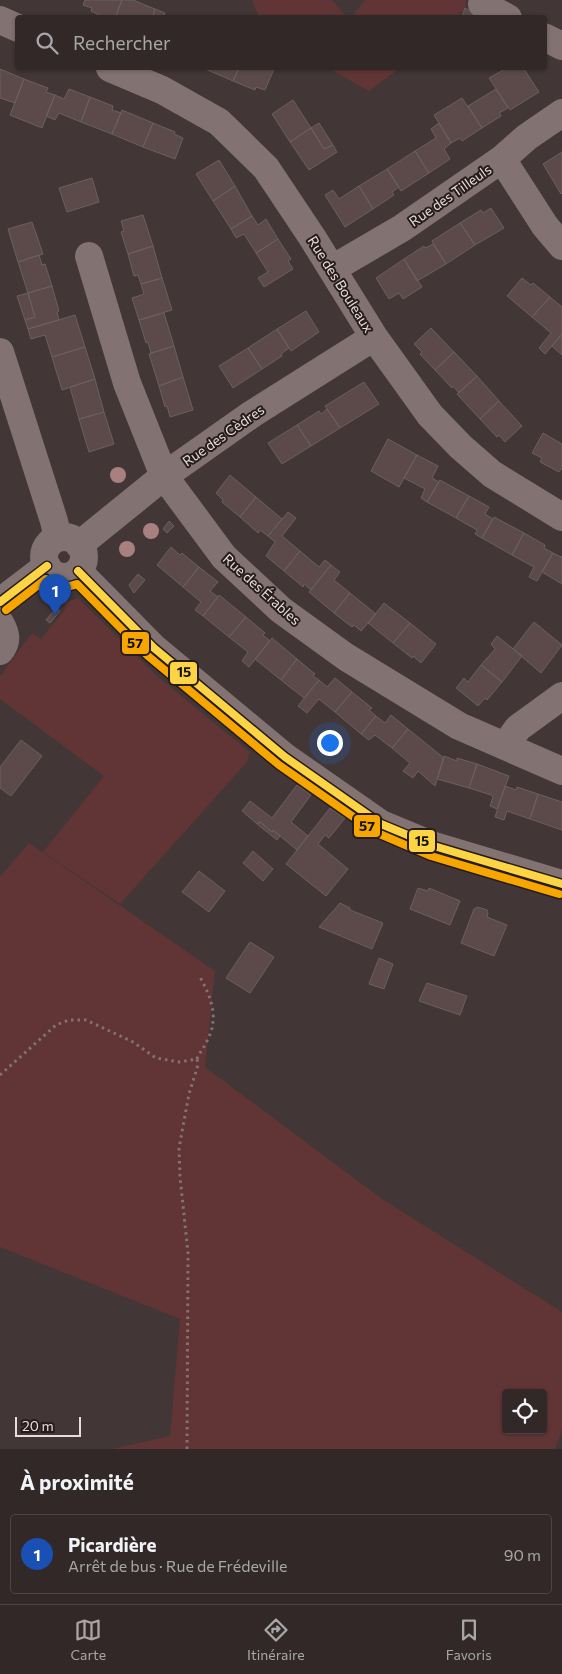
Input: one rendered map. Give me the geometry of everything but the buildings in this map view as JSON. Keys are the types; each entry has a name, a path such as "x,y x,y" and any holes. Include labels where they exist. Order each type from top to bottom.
{"street":[{"path":"482,4 502,15"},
{"path":"0,20 15,27"},
{"path":"547,38 562,46"},
{"name":"Rue des Bouleaux","path":"115,70 162,90 219,122 266,168 374,337 430,415 461,447 492,474 562,517"},
{"name":"Rue des Tilleuls","path":"332,269 402,228 502,158 527,137 562,113"},
{"path":"502,158 545,226 562,246"},
{"name":"Rue des Érables","path":"89,256 127,383 164,476 224,557 281,610 346,658 451,721 562,771"},
{"name":"Rue des Cèdres","path":"68,541 252,414 374,337"},
{"path":"0,352 54,521 68,541 84,553 83,565 78,571 68,577 62,577 51,572 44,560 45,553 52,542 68,541"},
{"path":"0,602 47,566"},
{"path":"78,571 161,654 285,757 381,824 434,846 562,884"},
{"path":"0,622 6,632 6,639 0,651"},
{"path":"505,746 518,728 562,696"}],"path":[{"path":"187,1449 188,1253 179,1148 189,1094 198,1065 197,1059 208,1040 214,1020 210,996 200,977"},
{"path":"0,1075 56,1025 69,1020 86,1020 133,1042 156,1058 179,1062 197,1059"}],"shaded area":[{"path":"252,0 332,0 345,15 258,15"},
{"path":"365,0 466,0 465,8 460,15 353,15"},
{"path":"332,70 397,70 369,91"},
{"path":"78,598 157,676 250,752 247,762 120,904 43,852 104,776 0,699 0,676 32,633 41,639 65,609 66,602"},
{"path":"29,843 215,971 205,1067 382,1199 562,1312 562,1430 555,1449 112,1449 170,1436 180,1319 0,1247 0,877"}],"transit line":[{"name":"15","path":"0,602 47,566"},
{"name":"15","path":"78,571 154,648 285,757 381,824 434,846 562,884"},
{"name":"57","path":"6,610 46,579 61,586 77,584 148,656 279,765 375,832 431,856 559,894"}],"place":[{"name":"Picardière","path":"55,615"}]}
